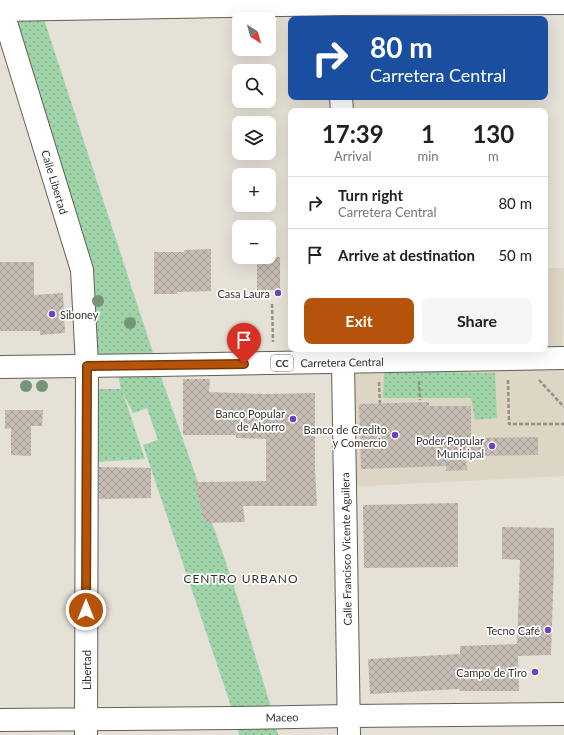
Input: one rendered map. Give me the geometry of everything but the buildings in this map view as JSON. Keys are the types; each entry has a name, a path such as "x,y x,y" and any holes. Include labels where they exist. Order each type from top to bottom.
{"main road":[{"path":"1,8 341,8 564,3"},
{"name":"Calle Libertad","path":"1,8 82,270 87,366"},
{"name":"Carretera Central","path":"0,367 274,363 343,356 514,359 564,358"},
{"name":"Calle Francisco Vicente Aguilera","path":"343,356 348,725"},
{"name":"Libertad","path":"86,727 87,366"},
{"name":"Maceo","path":"0,720 86,727 235,718 348,725 564,714"}],"path":[{"path":"272,304 274,363"},
{"path":"514,359 564,407"},
{"path":"514,359 509,424 564,424"}],"shaded area":[{"path":"548,268 564,268 563,346 548,346"},
{"path":"353,352 382,352 353,353"},
{"path":"564,358 564,476 345,487 343,362"}],"green space":[{"path":"0,3 41,10 157,365 232,580 274,717 278,735 239,735 235,718 143,445 158,440 147,408 133,413 123,393 145,459 96,462 94,389 121,389 116,365 87,365 82,270"},
{"path":"384,371 495,373 497,418 475,420 471,398 383,398"}],"place":[{"name":"Casa Laura","path":"278,293"},
{"name":"Siboney","path":"52,314"},
{"name":"Banco Popular de Ahorro","path":"293,419"},
{"name":"Banco de Credito y Comercio","path":"395,435"},
{"name":"Poder Popular Municipal","path":"492,446"},
{"name":"Tecno Café","path":"548,630"},
{"name":"Campo de Tiro","path":"535,672"}],"district":[{"name":"CENTRO URBANO","path":"241,578"}],"route":[{"path":"86,610 87,366 244,364"}]}
